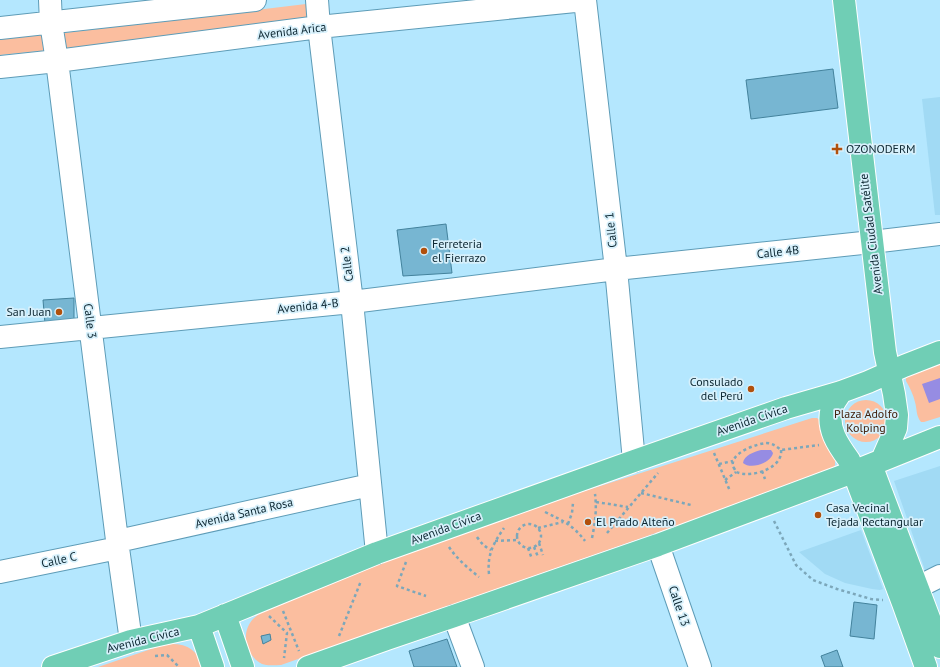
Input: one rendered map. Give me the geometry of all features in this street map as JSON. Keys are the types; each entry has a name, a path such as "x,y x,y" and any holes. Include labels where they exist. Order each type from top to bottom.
{"main road":[{"name":"Avenida Ciudad Satélite","path":"844,0 885,352 897,415 896,428 869,465"},
{"path":"889,372 940,352"},
{"name":"Avenida Cívica","path":"53,667 131,641 199,626 377,553 786,408 841,392 889,372"},
{"path":"841,392 832,407 830,419 832,431 849,460 869,465"},
{"path":"304,660 387,639 658,545 940,437"},
{"path":"869,465 908,590 926,667"},
{"path":"908,590 940,647"},
{"path":"225,615 243,667"},
{"path":"199,626 213,667"}],"street":[{"name":"Calle 3","path":"50,0 51,23 131,641"},
{"path":"0,28 255,0"},
{"name":"Calle 2","path":"317,0 352,302 377,553"},
{"name":"Avenida Arica","path":"0,67 319,27 585,0"},
{"name":"Calle 1","path":"585,0 616,269 634,461"},
{"name":"Calle 4B","path":"616,269 940,234"},
{"name":"Avenida 4-B","path":"0,337 352,302 616,269"},
{"name":"Avenida Santa Rosa","path":"118,544 370,485"},
{"name":"Calle C","path":"0,572 118,544"},
{"name":"Calle 13","path":"658,545 700,667"},
{"path":"908,590 940,576"},
{"path":"454,616 472,667"}],"path":[{"path":"752,442 754,446"},
{"path":"781,450 779,460 774,465 754,474 736,472 733,466 733,461 736,456 743,451 766,443 774,445 781,450 819,445"},
{"path":"713,450 730,491"},
{"path":"719,464 733,461"},
{"path":"607,533 662,468"},
{"path":"762,471 765,479"},
{"path":"725,480 736,472"},
{"path":"592,538 596,520 595,490"},
{"path":"641,493 691,505"},
{"path":"568,524 572,513 573,497"},
{"path":"596,502 628,507"},
{"path":"539,509 568,524 577,531 585,541"},
{"path":"771,515 796,565 813,580 871,599 883,600 908,590"},
{"path":"538,528 563,522"},
{"path":"539,543 534,547 528,548 520,544 518,540 519,530 528,524 532,524 538,528 541,536 539,543 543,555"},
{"path":"489,574 488,567 491,550 495,541 506,525"},
{"path":"473,532 480,542 491,550"},
{"path":"495,541 518,540"},
{"path":"446,541 453,552 465,565 480,577"},
{"path":"534,547 538,557"},
{"path":"528,548 532,559"},
{"path":"407,560 397,586 426,596"},
{"path":"339,637 362,581"},
{"path":"283,611 304,660"},
{"path":"268,616 288,633 284,658"},
{"path":"154,656 168,655 179,667"}],"shaded area":[{"path":"940,97 940,215 935,215 922,99"},
{"path":"940,378 940,399 929,403 922,384"},
{"path":"761,450 771,450 773,453 769,460 755,466 743,463 747,456"},
{"path":"940,466 940,568 927,576 894,481"},
{"path":"861,530 883,589 872,589 845,583 825,574 799,552"}],"green space":[{"path":"306,4 308,20 66,49 64,33"},
{"path":"48,33 50,50 0,55 0,38"},
{"path":"940,359 940,417 921,422 917,415 913,396 906,381 906,375"},
{"name":"Plaza Adolfo Kolping","path":"862,400 870,400 881,406 887,417 887,425 881,436 870,442 862,442 851,436 845,425 845,417 851,406"},
{"name":"El Prado Alteño","path":"812,418 817,418 821,421 824,438 835,460 833,469 764,495 281,665 262,664 252,656 249,650 246,637 247,631 253,619 260,613 404,549"},
{"path":"172,644 188,647 201,661 203,667 98,667 163,645"}],"building":[{"path":"833,69 838,108 751,119 746,80"},
{"name":"Ferreteria el Fierrazo","path":"446,224 452,273 403,276 397,230"},
{"name":"San Juan","path":"74,298 74,323 45,324 43,300"},
{"path":"854,602 877,605 874,639 850,636"},
{"path":"270,634 271,640 263,644 261,636"},
{"path":"447,639 457,667 414,667 409,651"},
{"path":"837,650 843,667 825,667 821,656"}],"place":[{"name":"OZONODERM","path":"837,149"},
{"name":"Ferreteria el Fierrazo","path":"424,251"},
{"name":"San Juan","path":"59,312"},
{"name":"Consulado del Perú","path":"751,389"},
{"name":"Casa Vecinal Tejada Rectangular","path":"818,515"},
{"name":"El Prado Alteño","path":"588,522"}]}
